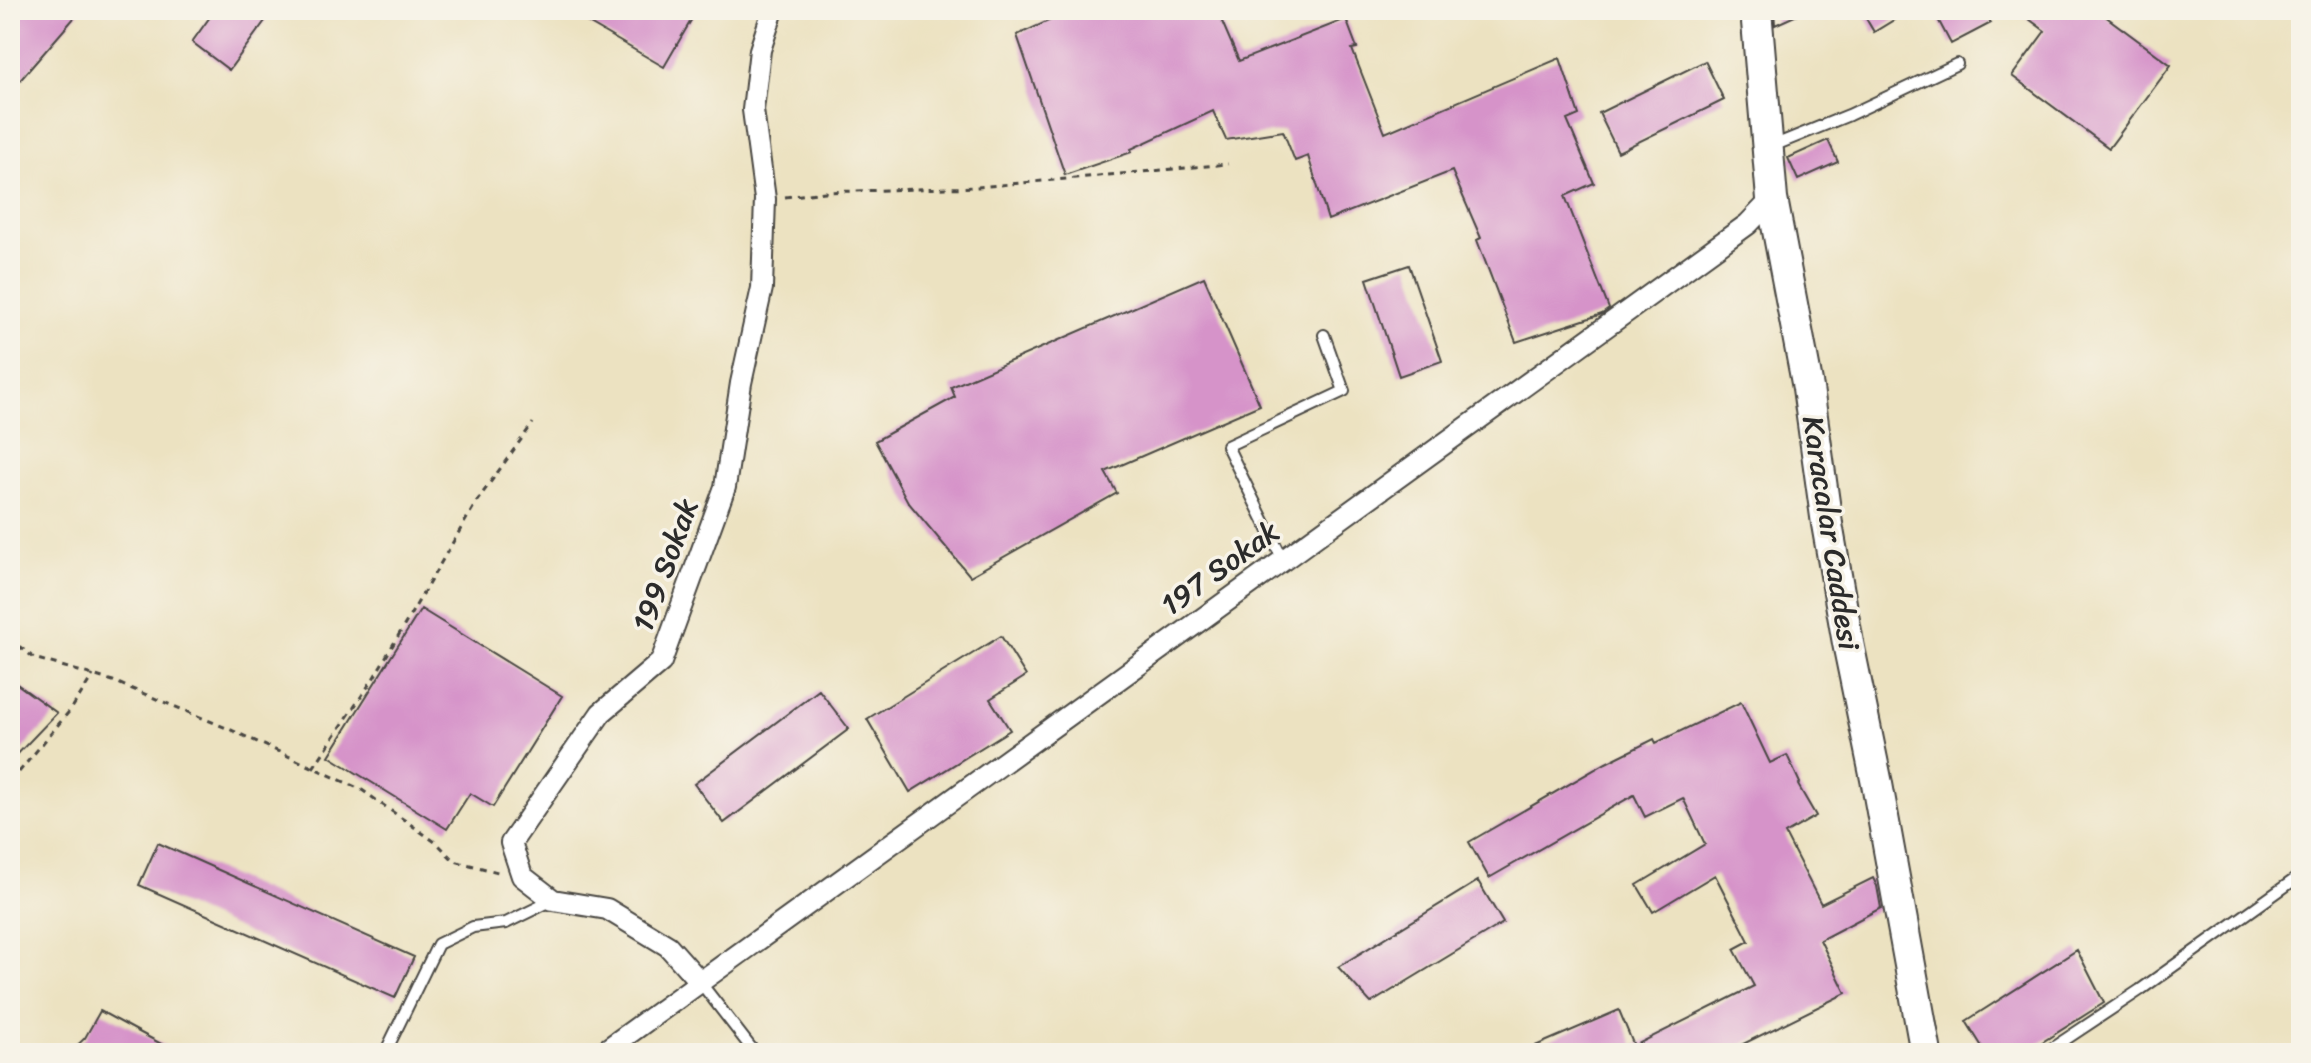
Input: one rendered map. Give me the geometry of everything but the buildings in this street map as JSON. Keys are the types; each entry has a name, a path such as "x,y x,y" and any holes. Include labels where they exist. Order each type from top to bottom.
{"street":[{"name":"199 Sokak","path":"522,876 511,843 601,713 661,662 725,487 741,383 762,288 765,199 753,110 760,50 773,10"},
{"name":"Karacalar Caddesi","path":"1756,10 1772,199 1808,388 1845,628 1926,1053"},
{"name":"197 Sokak","path":"602,1053 1748,224 1772,199"},
{"path":"522,876 553,900 607,909 668,946 700,982"}],"lane":[{"path":"1768,147 1849,115 1957,64"},
{"path":"1283,560 1227,446 1344,391 1324,335"},
{"path":"2045,1053 2140,990 2301,875"},
{"path":"385,1053 438,944 473,927 506,923 553,900"},
{"path":"700,982 755,1053"}],"path":[{"path":"765,199 825,192 978,187 1228,164"},
{"path":"313,768 373,679 477,501 533,423"},
{"path":"10,639 34,658 93,675 229,729 362,790 438,844 454,861 522,876"},
{"path":"19,772 72,708 93,675"}]}
